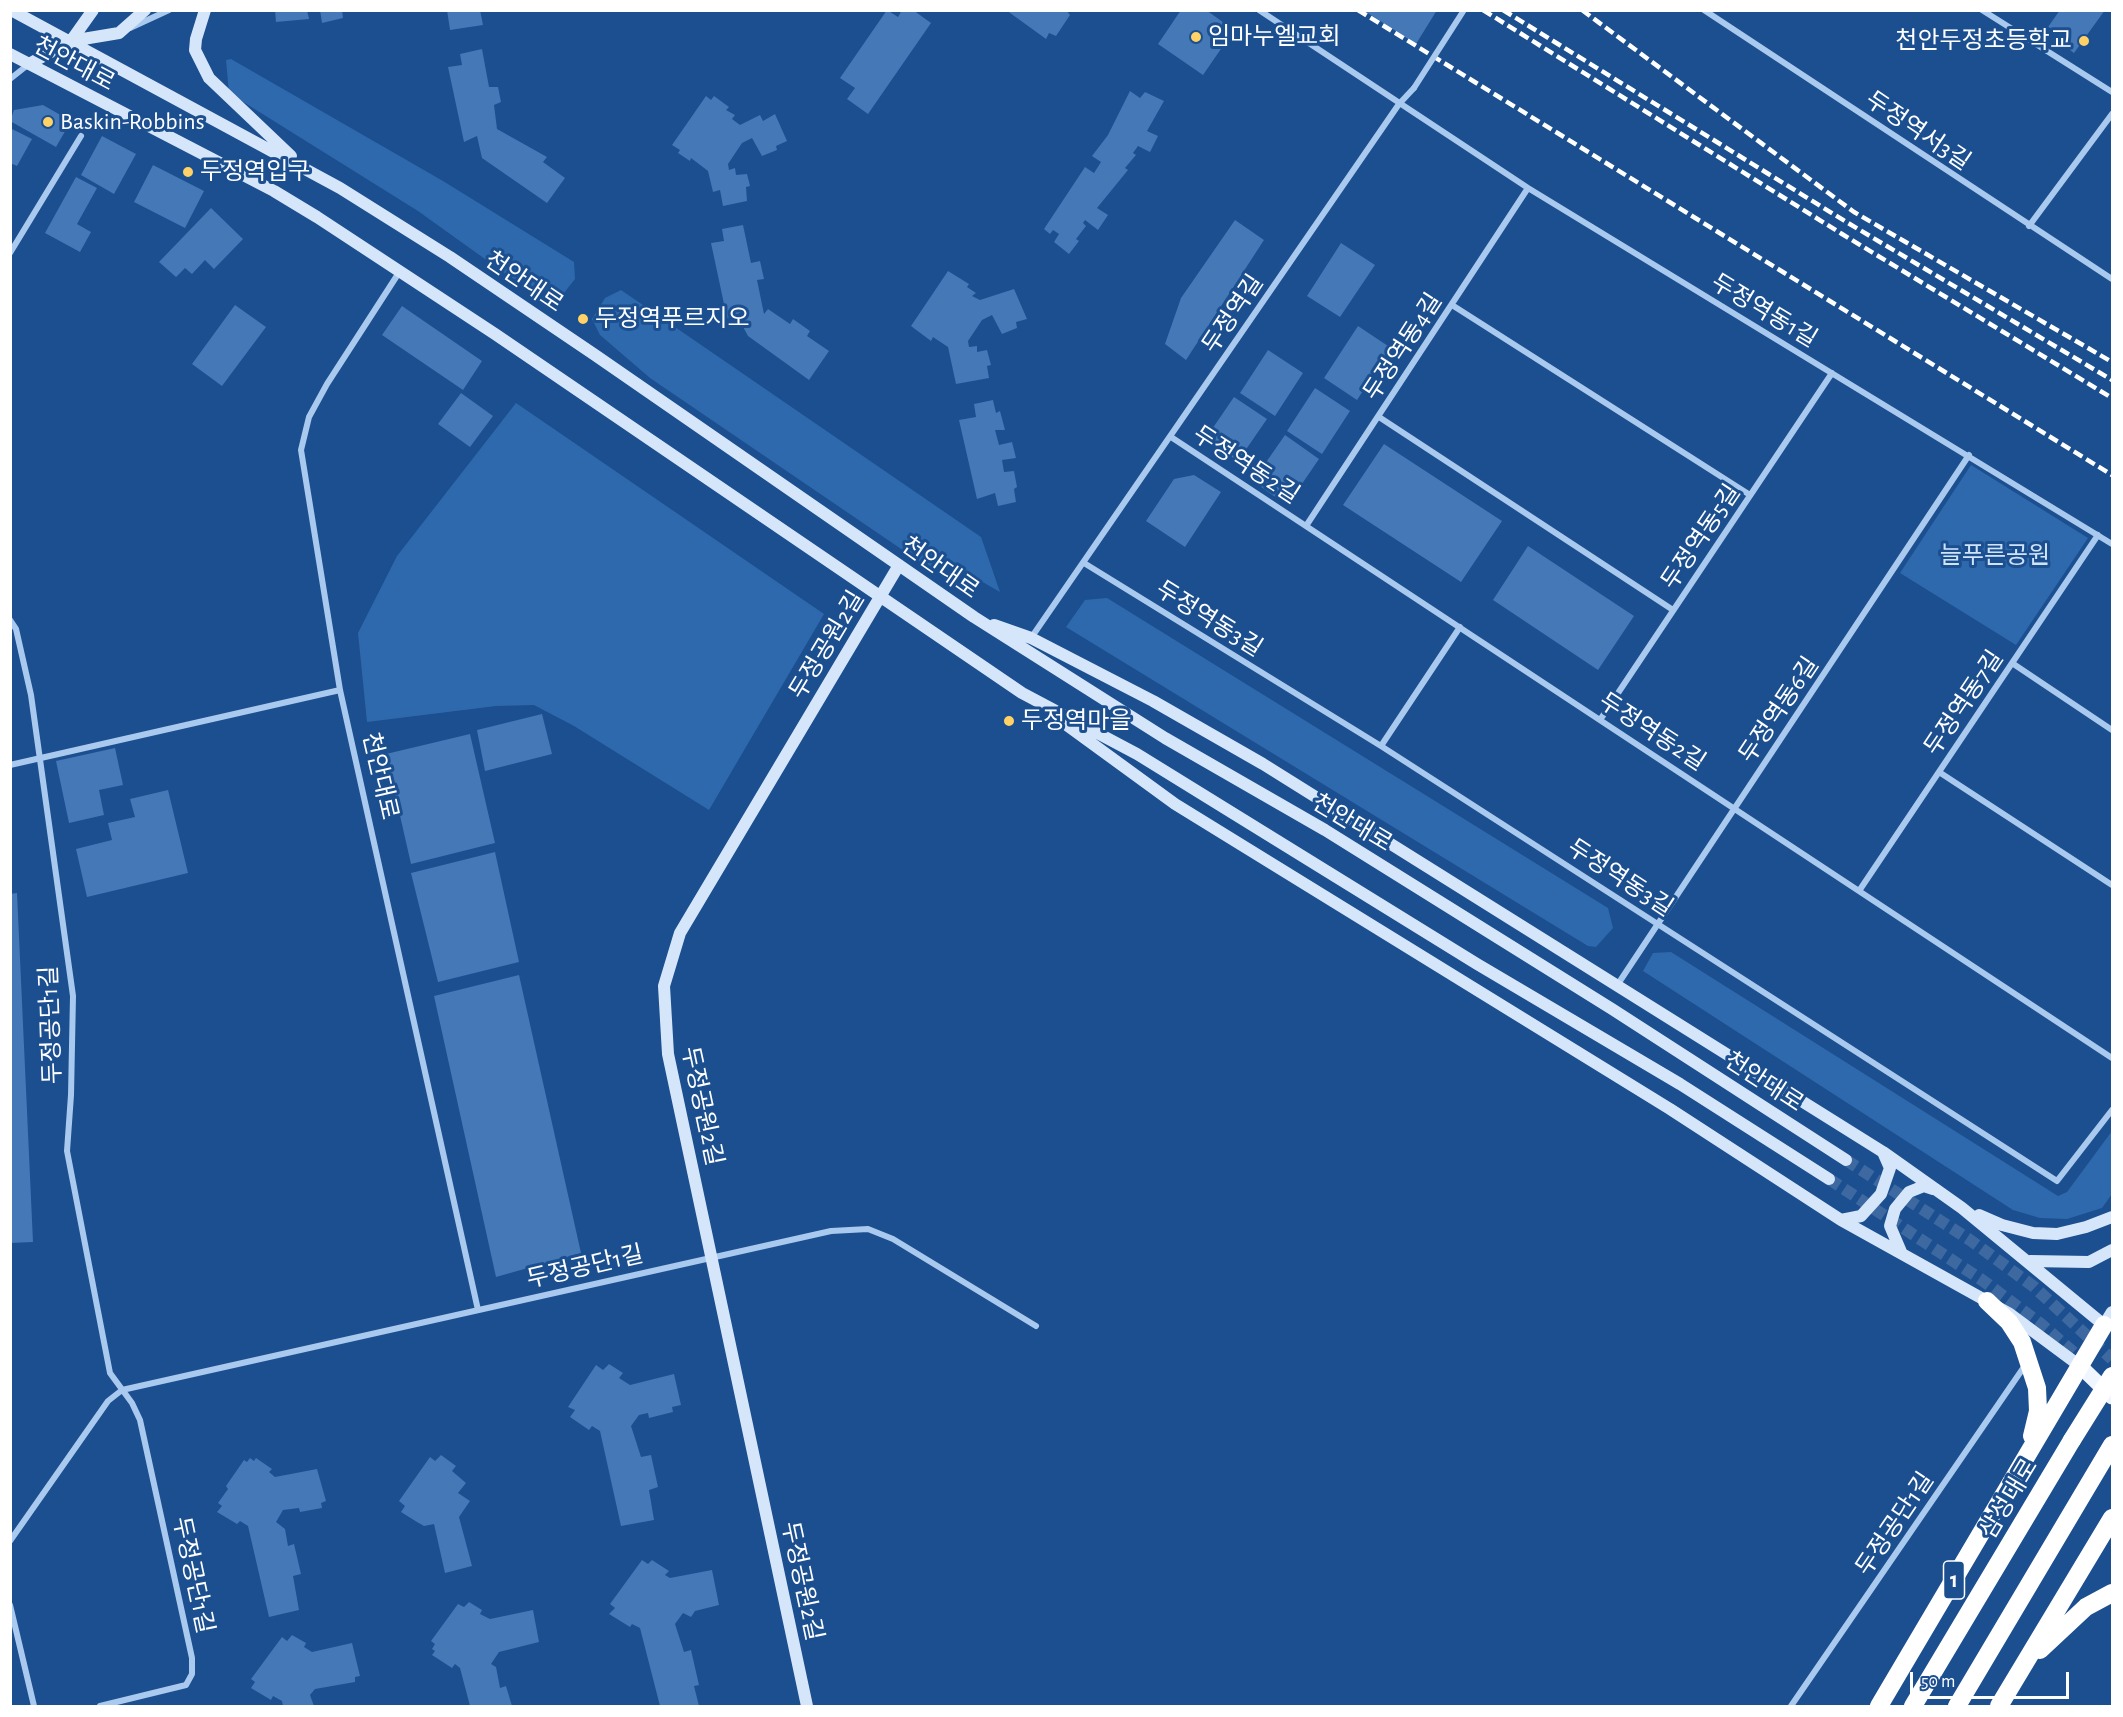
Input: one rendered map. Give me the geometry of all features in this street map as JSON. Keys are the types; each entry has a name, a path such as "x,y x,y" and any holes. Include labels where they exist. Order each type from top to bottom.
{"highway":[{"path":"1987,1301 2009,1322 2022,1342 2037,1388 2038,1411 2029,1453"},
{"name":"1","path":"1879,1707 2080,1366 2109,1324"},
{"name":"삼성대로","path":"1913,1707 2112,1376"},
{"path":"1957,1707 2112,1445"},
{"path":"1999,1707 2112,1518"},
{"path":"2023,1666 2086,1607 2112,1593"}],"main road":[{"name":"천안대로","path":"11,10 51,34 71,41 306,169 450,257 974,617 1165,738 1325,830 1612,1009 1846,1160"},
{"path":"71,41 93,10"},
{"path":"28,64 71,41 119,33 146,10"},
{"path":"205,10 195,50 209,78 306,169"},
{"name":"천안대로","path":"10,54 274,191 400,271 1022,693 1157,766 1477,964 1680,1084 1829,1179"},
{"name":"두정공원2길","path":"807,1707 668,1054 664,986 680,933 899,565"},
{"path":"974,617 1031,638 1153,701 1263,764 1618,984 1883,1152 1962,1208 2109,1324"},
{"path":"1022,693 1175,804 1670,1109 1842,1220 1987,1301 2037,1332 2080,1366 2112,1397"},
{"path":"1842,1220 1861,1216 1881,1194 1890,1168 1883,1152"},
{"path":"1902,1255 1890,1226 1895,1209 1902,1199 1915,1188 1924,1186 1934,1189"},
{"path":"1962,1208 2002,1226 2033,1233 2057,1234 2086,1227 2112,1217"},
{"path":"2030,1261 2089,1262 2112,1250"}],"street":[{"path":"119,33 169,10"},
{"name":"두정역동1길","path":"1259,10 1528,188 1970,455 2112,544"},
{"name":"두정역길","path":"1031,638 1400,104 1414,88 1464,10"},
{"name":"두정역서3길","path":"1704,10 2112,279"},
{"path":"1982,10 2112,92"},
{"path":"10,79 28,64"},
{"path":"2029,226 2112,114"},
{"path":"10,253 81,136"},
{"name":"두정역동4길","path":"1306,526 1528,188"},
{"name":"천안대로","path":"400,271 327,384 309,417 301,450 340,690 478,1310"},
{"path":"1452,305 1750,495"},
{"name":"두정역동5길","path":"1600,720 1832,373"},
{"path":"1378,417 1673,610"},
{"name":"두정역동2길","path":"1171,437 2112,1058"},
{"name":"두정역동6길","path":"1618,984 1970,455"},
{"name":"두정역동7길","path":"1859,891 2098,535"},
{"name":"두정역동3길","path":"1084,563 1381,746 2057,1181 2112,1110"},
{"name":"두정공단1길","path":"10,620 16,629 31,695 73,996 71,1095 67,1151 110,1373 140,1420 192,1658 192,1674 186,1685 100,1707"},
{"path":"1381,746 1460,627"},
{"path":"2012,663 2112,730"},
{"path":"10,765 340,690"},
{"path":"1939,772 2112,885"},
{"name":"두정공단1길","path":"122,1390 831,1231 868,1229 894,1239 1036,1326"},
{"name":"두정공단1길","path":"1791,1707 2028,1361"},
{"path":"10,1541 108,1401 122,1390"},
{"path":"10,1605 34,1707"}],"green space":[{"path":"231,59 443,181 574,262 575,279 560,298 510,277 418,211 229,93 226,60"},
{"path":"621,290 981,537 1000,592 943,559 932,570 650,378 600,335 592,319 605,298"},
{"path":"516,403 824,614 709,810 574,726 534,705 496,706 367,722 358,633 397,556"},
{"name":"늘푸른공원","path":"1971,465 2088,538 2016,645 1900,573"},
{"path":"1107,598 1608,908 1613,928 1596,947 1588,946 1066,627 1085,600"},
{"path":"1671,952 2058,1196 2067,1192 2112,1131 2112,1194 2102,1208 2067,1219 2040,1218 2013,1210 1643,971 1653,953"}],"building":[{"path":"275,10 307,10 309,19 276,22"},
{"path":"320,10 342,10 343,18 322,23"},
{"path":"447,10 480,10 483,25 450,30"},
{"path":"887,10 898,17 902,10 913,10 931,23 868,114 847,99 855,88 840,78"},
{"path":"1006,10 1066,10 1070,15 1056,36 1049,33 1046,39"},
{"name":"임마누엘교회","path":"1181,10 1206,10 1234,30 1203,75 1158,44"},
{"path":"1363,10 1437,10 1416,44"},
{"path":"2060,10 2105,10 2074,53 2054,38 2058,31 2048,27"},
{"path":"482,49 489,87 498,87 501,102 494,105 497,129 547,157 543,162 565,178 547,203 482,158 477,136 464,142 448,67 462,65 460,54"},
{"path":"1130,91 1140,98 1145,92 1164,101 1147,131 1158,136 1150,152 1138,146 1133,153 1136,155 1125,168 1128,170 1097,208 1108,215 1098,230 1085,220 1083,223 1086,226 1076,239 1079,241 1069,254 1054,242 1059,234 1053,230 1050,234 1044,229 1085,167 1094,173 1101,162 1092,156 1108,135"},
{"path":"706,96 711,100 714,96 729,107 726,110 735,115 732,119 740,125 760,115 763,121 775,114 787,141 776,146 777,150 762,156 752,138 742,143 728,164 729,170 735,168 736,175 747,174 750,186 746,187 747,201 723,206 720,190 713,192 708,171 691,158 690,161 678,153 680,150 672,145"},
{"path":"43,105 71,121 56,147 10,121 14,110"},
{"path":"10,128 32,139 17,166 10,163"},
{"path":"102,136 136,154 114,194 81,175"},
{"path":"153,165 204,191 185,228 134,202"},
{"path":"76,177 97,188 77,224 91,232 80,252 45,233"},
{"path":"211,208 243,239 214,269 205,260 192,274 185,268 176,277 159,262"},
{"path":"1235,220 1264,240 1186,360 1165,344 1181,298"},
{"path":"743,225 751,263 760,261 764,279 757,280 764,314 768,309 790,324 793,319 810,331 807,336 829,351 809,380 748,336 742,325 745,321 742,312 727,318 711,243 724,241 722,229"},
{"path":"1341,243 1375,265 1340,317 1307,296"},
{"path":"948,271 969,284 967,287 976,293 972,296 980,300 1014,289 1027,319 1016,322 1017,328 1002,334 992,315 982,320 968,341 969,347 977,346 977,352 987,350 991,365 987,366 989,378 956,384 948,347 933,337 931,341 911,326"},
{"path":"235,305 266,327 222,386 192,364"},
{"path":"402,306 482,361 463,390 382,335"},
{"path":"1358,326 1391,348 1357,400 1324,378"},
{"path":"1268,350 1303,373 1275,416 1240,393"},
{"path":"1315,388 1350,411 1322,454 1287,431"},
{"path":"461,393 493,416 470,447 438,424"},
{"path":"1234,397 1267,419 1238,461 1212,444 1210,432"},
{"path":"993,400 996,413 1000,411 1005,430 995,430 999,445 1012,442 1016,458 1002,460 1004,472 1014,471 1017,487 1014,489 1016,502 998,506 995,493 977,499 959,420 976,417 974,404"},
{"path":"1285,435 1319,459 1295,494 1278,499 1253,481"},
{"path":"1384,444 1502,521 1461,582 1343,505"},
{"path":"1194,475 1221,492 1185,547 1146,521 1174,479"},
{"path":"1528,546 1634,616 1598,670 1493,600"},
{"path":"542,714 552,754 485,771 477,730"},
{"path":"470,734 495,843 411,864 386,754"},
{"path":"115,748 123,785 99,790 104,815 69,823 56,761"},
{"path":"168,790 188,873 87,897 76,849 112,840 108,823 135,817 130,799"},
{"path":"495,852 519,962 438,982 411,873"},
{"path":"17,893 33,1242 10,1243 10,894"},
{"path":"519,975 581,1253 496,1277 434,996"},
{"path":"609,1364 623,1373 619,1378 630,1385 674,1374 681,1405 672,1407 673,1412 649,1418 648,1413 639,1415 631,1426 641,1457 651,1455 658,1487 649,1490 654,1520 621,1526 600,1431 592,1426 589,1430 570,1417 575,1410 568,1407 596,1365 603,1370"},
{"path":"441,1455 456,1466 452,1471 466,1483 458,1493 470,1501 459,1517 472,1566 445,1573 434,1524 424,1526 401,1512 405,1506 399,1501 430,1457 435,1461"},
{"path":"250,1458 254,1461 256,1458 272,1469 269,1472 275,1477 317,1469 326,1501 321,1503 322,1508 300,1512 299,1508 283,1510 276,1522 285,1529 288,1546 294,1544 301,1574 293,1576 299,1610 269,1617 248,1526 240,1521 237,1524 217,1512 222,1506 218,1503 228,1489 226,1486 244,1460 247,1462"},
{"path":"642,1560 648,1564 652,1560 669,1571 665,1575 670,1578 712,1570 719,1605 695,1611 691,1617 683,1613 675,1624 684,1652 691,1650 699,1685 694,1686 699,1706 660,1706 640,1628 632,1624 630,1627 609,1614 615,1608 610,1604"},
{"path":"469,1602 482,1610 480,1614 490,1619 533,1610 539,1642 499,1652 491,1664 496,1667 500,1688 506,1686 512,1706 470,1706 460,1668 455,1664 452,1668 432,1655 435,1651 432,1649 435,1644 431,1641 458,1604 464,1607"},
{"path":"292,1635 306,1643 304,1647 312,1652 352,1643 360,1676 355,1677 355,1682 315,1689 310,1695 314,1706 283,1706 282,1701 273,1696 271,1700 251,1688 255,1682 251,1679 282,1637 287,1641"}],"tunnel":[{"path":"1846,1160 1970,1240 2033,1286 2112,1359"},
{"path":"1829,1179 1982,1280 2041,1324 2088,1365"}],"railway":[{"path":"1358,10 2112,475"},
{"path":"1483,10 1842,234 2112,398"},
{"path":"1503,10 1848,223 2112,380"},
{"path":"1582,10 1854,212 2112,362"}],"place":[{"name":"임마누엘교회","path":"1196,37"},
{"name":"천안두정초등학교","path":"2084,41"},
{"name":"Baskin-Robbins","path":"48,122"},
{"name":"두정역입구","path":"188,172"},
{"name":"두정역푸르지오","path":"583,319"},
{"name":"두정역마을","path":"1009,721"}]}
